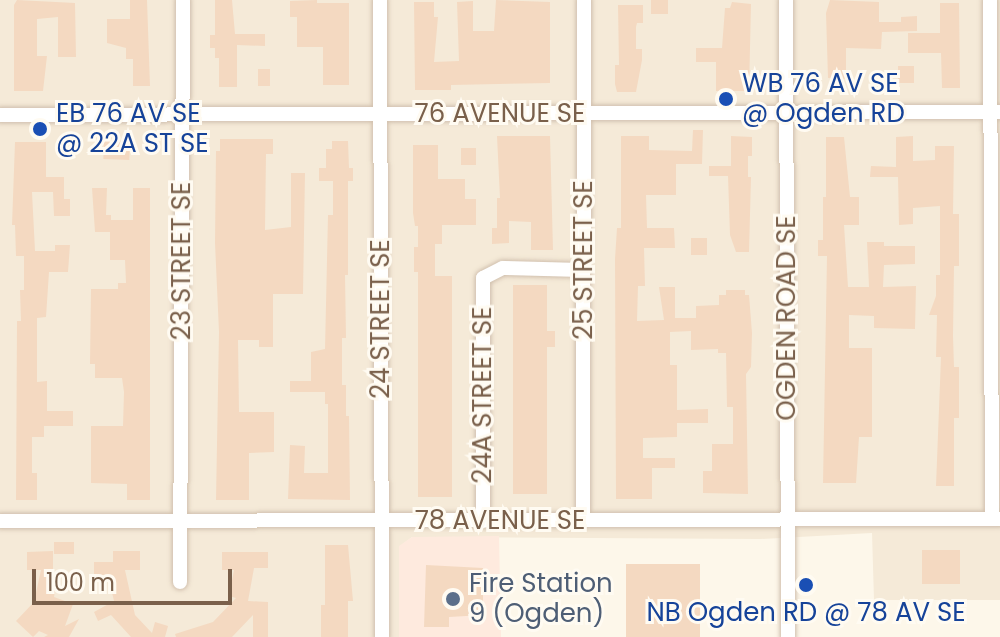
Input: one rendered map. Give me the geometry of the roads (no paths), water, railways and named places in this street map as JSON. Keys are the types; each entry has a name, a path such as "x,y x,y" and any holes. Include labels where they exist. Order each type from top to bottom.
{"street":[{"name":"23 STREET SE","path":"180,582 183,0"},
{"name":"24 STREET SE","path":"380,0 382,637"},
{"name":"25 STREET SE","path":"583,521 584,0"},
{"name":"OGDEN ROAD SE","path":"786,0 788,637"},
{"path":"990,0 995,112 996,519"},
{"name":"76 AVENUE SE","path":"0,115 995,112"},
{"name":"24A STREET SE","path":"483,521 482,283 489,272 503,268 584,270"},
{"name":"78 AVENUE SE","path":"0,521 996,519"}],"place":[{"name":"WB 76 AV SE @ Ogden RD","path":"726,99"},
{"name":"EB 76 AV SE @ 22A ST SE","path":"40,129"},
{"name":"NB Ogden RD @ 78 AV SE","path":"806,585"},
{"name":"Fire Station 9 (Ogden)","path":"453,599"}]}
